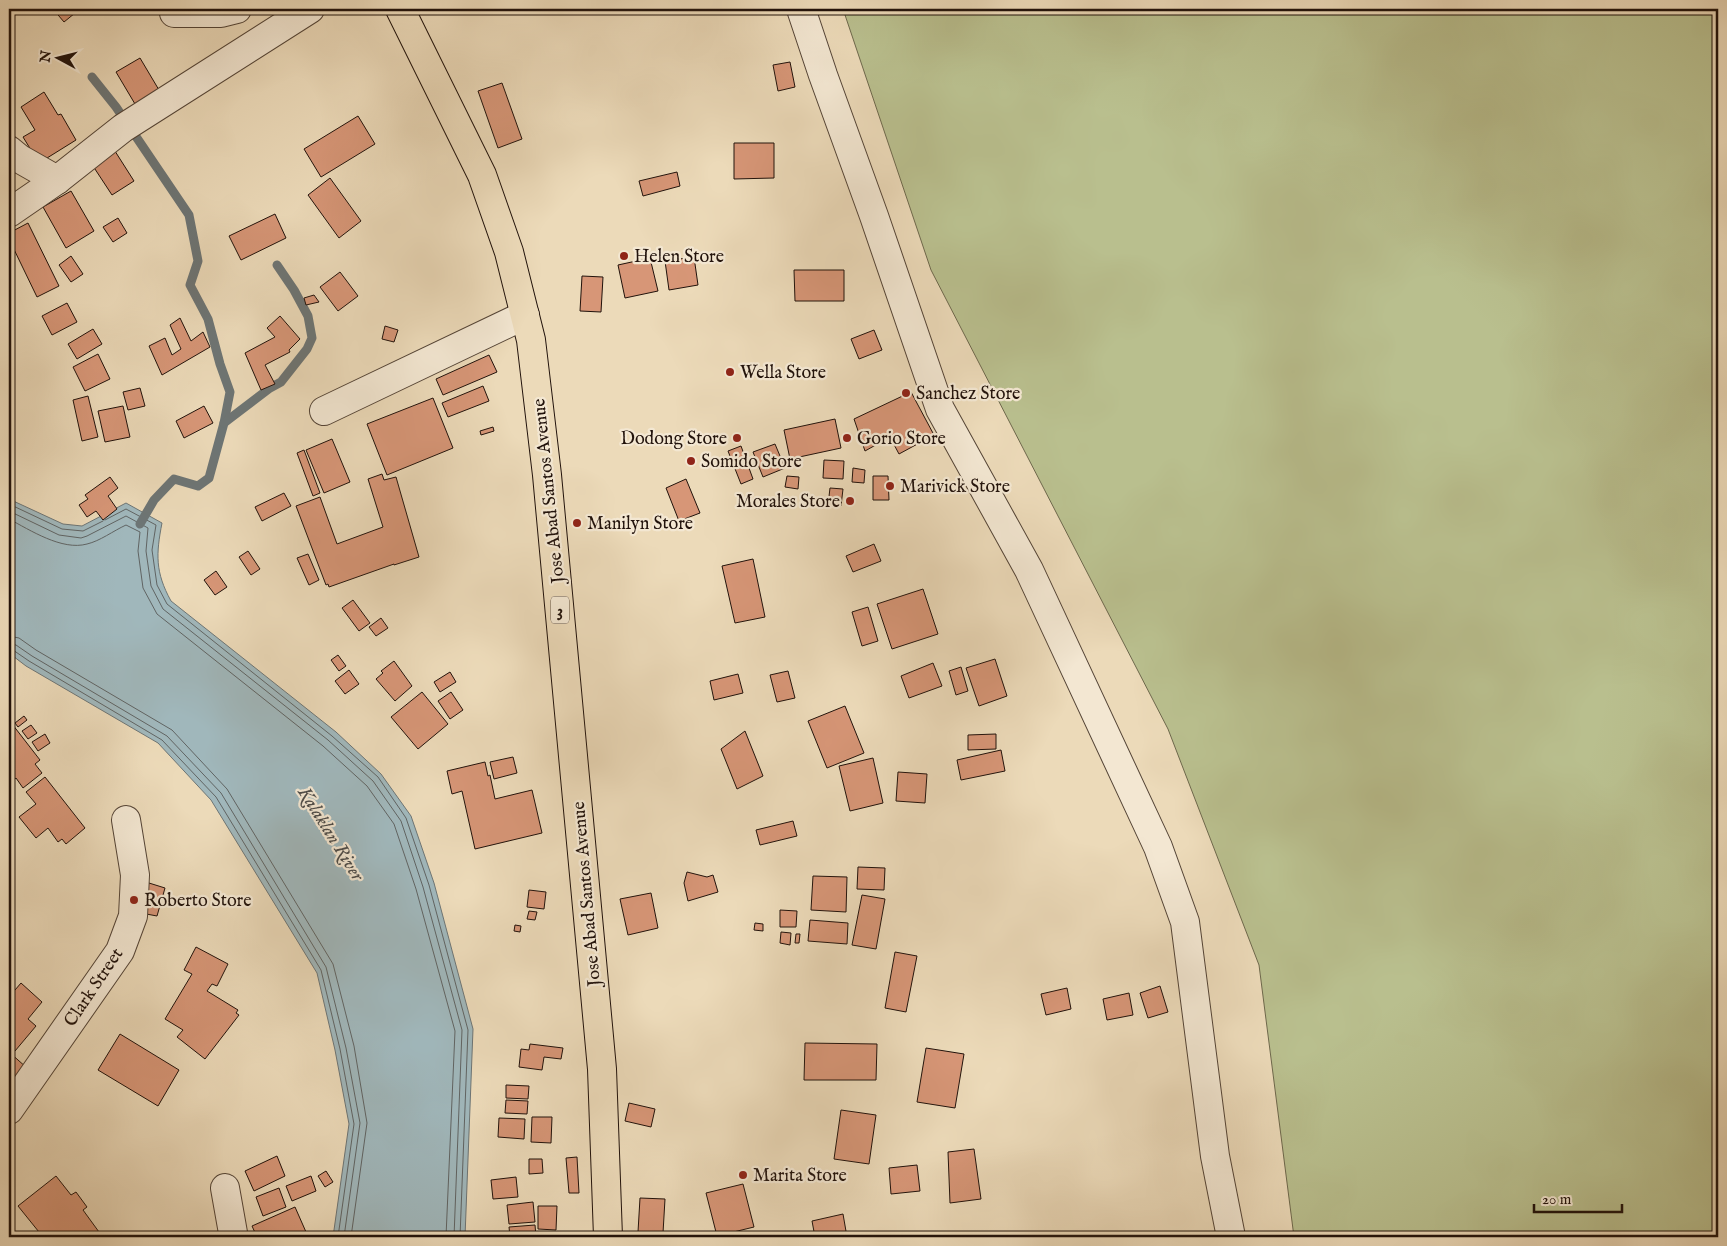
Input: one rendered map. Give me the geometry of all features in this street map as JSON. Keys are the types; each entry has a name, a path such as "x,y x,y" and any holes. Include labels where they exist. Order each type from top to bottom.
{"highway":[{"name":"Jose Abad Santos Avenue","path":"400,9 482,175 509,252 531,340 547,475 602,1069 608,1237"}],"street":[{"path":"174,13 221,13 237,9"},
{"path":"9,213 57,180 123,128 310,9"},
{"path":"801,9 940,409 1029,570 1158,847 1185,922 1215,1156 1231,1237"},
{"path":"9,150 20,159 57,180"},
{"path":"324,411 525,315"},
{"name":"Clark Street","path":"9,1110 120,951 133,916 135,875 126,820"},
{"path":"225,1188 233,1233 232,1237"}],"green space":[{"path":"843,9 1718,9 1718,1237 1294,1237 1259,965 1168,729 931,270"}],"water":[{"name":"Kalaklan River","path":"9,499 63,524 82,526 126,503 162,523 158,563 162,581 171,601 336,732 381,774 411,816 434,883 473,1029 465,1237 333,1237 349,1124 335,1050 317,973 211,800 158,743 26,666 9,653"}],"building":[{"path":"53,9 80,9 64,22"},
{"path":"140,58 159,90 135,104 116,72"},
{"path":"790,62 795,87 778,91 773,65"},
{"path":"502,83 522,139 498,148 478,91"},
{"path":"44,92 58,115 61,114 76,140 39,163 23,137 35,130 21,107"},
{"path":"358,116 375,144 321,177 304,149"},
{"path":"734,143 774,143 774,178 734,179"},
{"path":"113,148 134,181 112,195 91,163"},
{"path":"677,172 680,186 643,196 639,181"},
{"path":"330,178 361,221 339,238 308,195"},
{"path":"71,191 94,231 66,248 43,207"},
{"path":"275,214 286,238 241,260 229,236"},
{"path":"118,218 127,233 113,242 103,227"},
{"path":"28,223 59,286 37,297 9,239 9,233"},
{"path":"71,256 83,274 71,282 59,265"},
{"path":"694,257 698,285 669,290 665,261"},
{"path":"650,258 658,291 625,298 618,265"},
{"path":"794,270 844,270 844,301 795,301"},
{"path":"340,272 358,296 338,311 320,287"},
{"path":"582,276 603,277 601,312 580,311"},
{"path":"314,295 319,302 306,305 304,298"},
{"path":"67,303 77,322 52,335 42,316"},
{"path":"280,316 300,339 289,350 290,352 265,365 275,384 261,390 245,353 275,337 267,328"},
{"path":"180,318 191,341 203,332 210,347 162,375 149,346 165,338 172,355 181,349 170,325"},
{"path":"385,326 398,330 394,342 382,339"},
{"path":"93,329 102,344 77,359 68,344"},
{"path":"874,330 882,350 859,359 851,339"},
{"path":"98,354 110,379 85,391 73,367"},
{"path":"489,355 497,372 443,395 436,379"},
{"path":"483,386 489,401 448,417 442,403"},
{"path":"140,388 145,406 128,410 123,392"},
{"path":"911,392 934,435 899,454 890,437 865,451 854,419"},
{"path":"88,396 98,437 82,441 73,400"},
{"path":"433,398 453,448 387,475 367,424"},
{"path":"123,406 130,437 105,442 98,411"},
{"path":"204,406 213,423 184,438 176,421"},
{"path":"835,419 841,448 790,459 784,430"},
{"path":"493,427 494,431 481,435 480,431"},
{"path":"332,439 350,482 324,493 306,450"},
{"path":"775,444 785,468 763,477 753,452"},
{"path":"741,446 753,479 741,484 728,451"},
{"path":"304,450 320,493 313,496 297,453"},
{"path":"824,460 844,461 843,479 823,478"},
{"path":"853,468 865,470 864,483 852,482"},
{"path":"382,474 384,480 396,477 419,557 329,587 328,584 326,585 296,506 320,497 337,544 383,527 368,479"},
{"path":"787,476 799,477 798,489 785,487"},
{"path":"873,476 888,476 889,500 873,500"},
{"path":"110,477 118,488 108,496 117,509 103,520 96,511 87,517 79,505 88,499 85,495"},
{"path":"686,479 700,513 679,521 666,488"},
{"path":"830,488 843,489 841,506 828,505"},
{"path":"284,493 291,506 262,521 255,507"},
{"path":"874,544 881,561 853,572 846,556"},
{"path":"248,551 260,569 251,575 239,557"},
{"path":"308,554 319,580 309,585 297,558"},
{"path":"753,559 765,617 735,623 722,566"},
{"path":"216,571 227,587 215,595 204,580"},
{"path":"923,589 938,634 892,649 877,604"},
{"path":"353,600 370,623 359,631 342,608"},
{"path":"868,607 878,641 862,646 852,612"},
{"path":"381,618 388,628 376,636 369,627"},
{"path":"338,655 346,666 339,671 331,660"},
{"path":"995,659 1007,696 979,706 966,668"},
{"path":"394,661 412,686 395,701 376,679 383,673 381,671"},
{"path":"933,663 942,686 909,698 901,676"},
{"path":"961,667 968,691 956,695 949,671"},
{"path":"349,670 359,684 345,694 335,681"},
{"path":"788,671 795,698 777,702 770,675"},
{"path":"450,672 456,682 440,692 434,682"},
{"path":"738,674 743,693 714,700 710,681"},
{"path":"422,692 448,724 418,749 391,717"},
{"path":"451,692 463,710 450,719 438,701"},
{"path":"845,706 864,753 827,768 808,721"},
{"path":"24,716 27,720 18,727 15,723"},
{"path":"9,720 40,760 35,764 42,773 23,788 16,778 9,784"},
{"path":"31,725 37,733 28,739 22,731"},
{"path":"745,731 763,776 737,789 721,749"},
{"path":"45,734 50,743 38,751 32,742"},
{"path":"996,734 996,749 968,750 968,735"},
{"path":"1001,750 1005,771 961,780 957,760"},
{"path":"513,757 517,773 494,779 490,762"},
{"path":"873,758 883,803 850,811 839,766"},
{"path":"485,762 495,799 532,790 542,833 475,849 462,791 452,794 447,771"},
{"path":"898,772 927,774 925,803 896,801"},
{"path":"45,777 85,828 66,844 62,839 58,842 48,828 36,838 19,817 36,804 26,792"},
{"path":"793,821 797,836 760,845 756,830"},
{"path":"858,867 885,868 884,890 857,889"},
{"path":"687,872 707,877 713,875 718,892 688,901 684,883"},
{"path":"813,876 847,877 846,912 811,910"},
{"path":"149,883 165,888 157,916 141,913"},
{"path":"529,890 546,892 544,909 527,907"},
{"path":"651,893 658,928 628,935 620,899"},
{"path":"862,895 885,899 876,949 852,945"},
{"path":"780,910 797,911 796,927 780,927"},
{"path":"529,911 537,912 535,920 527,919"},
{"path":"810,920 848,923 847,944 808,941"},
{"path":"755,923 763,924 763,931 754,930"},
{"path":"515,925 521,926 520,932 514,931"},
{"path":"781,932 791,933 790,945 780,943"},
{"path":"796,934 800,934 799,943 795,943"},
{"path":"196,947 228,964 217,986 212,984 207,991 238,1010 236,1013 239,1015 205,1059 177,1037 183,1030 165,1019 192,974 184,970"},
{"path":"895,952 917,956 906,1012 885,1008"},
{"path":"21,983 42,1002 28,1019 36,1026 15,1051 9,1045 9,997"},
{"path":"1160,986 1168,1012 1148,1018 1140,993"},
{"path":"1067,988 1071,1009 1046,1015 1041,994"},
{"path":"1129,993 1133,1015 1107,1020 1103,999"},
{"path":"120,1034 179,1070 158,1106 98,1070"},
{"path":"805,1043 877,1044 876,1080 804,1080"},
{"path":"530,1044 563,1048 561,1059 544,1057 542,1070 519,1067 521,1049 529,1050"},
{"path":"926,1048 964,1054 955,1108 917,1102"},
{"path":"9,1052 27,1068 12,1085 9,1083"},
{"path":"506,1085 529,1086 528,1099 506,1098"},
{"path":"506,1100 528,1101 527,1114 505,1113"},
{"path":"629,1103 655,1109 651,1127 625,1121"},
{"path":"841,1110 876,1115 869,1164 834,1159"},
{"path":"532,1117 552,1117 551,1143 531,1142"},
{"path":"499,1118 525,1119 524,1139 498,1137"},
{"path":"974,1149 981,1199 950,1203 948,1152"},
{"path":"277,1156 285,1176 254,1191 245,1171"},
{"path":"577,1157 579,1193 569,1193 566,1158"},
{"path":"529,1159 542,1159 543,1173 529,1174"},
{"path":"917,1165 920,1191 891,1194 889,1168"},
{"path":"326,1171 333,1182 325,1187 318,1176"},
{"path":"56,1176 71,1195 76,1192 87,1207 83,1210 99,1232 92,1237 43,1237 18,1206"},
{"path":"311,1176 316,1191 292,1201 286,1186"},
{"path":"516,1177 518,1197 493,1199 491,1180"},
{"path":"743,1184 754,1227 717,1236 706,1193"},
{"path":"279,1188 286,1207 263,1216 256,1197"},
{"path":"640,1198 665,1199 663,1233 638,1232"},
{"path":"533,1202 535,1222 509,1224 507,1205"},
{"path":"538,1206 557,1206 556,1230 538,1229"},
{"path":"295,1207 306,1232 294,1237 257,1237 252,1226"},
{"path":"843,1214 847,1237 815,1237 812,1221"},
{"path":"535,1225 536,1237 510,1237 509,1227"}],"waterway":[{"path":"92,77 116,107 189,215 198,261 190,285 208,319 230,392 224,423 209,478 198,486 174,479 154,500 140,524"},
{"path":"224,423 270,388 281,382 307,349 312,338 308,316 294,290 277,265"}],"place":[{"name":"Helen Store","path":"624,256"},
{"name":"Wella Store","path":"730,372"},
{"name":"Sanchez Store","path":"906,393"},
{"name":"Dodong Store","path":"737,438"},
{"name":"Gorio Store","path":"847,438"},
{"name":"Somido Store","path":"691,461"},
{"name":"Marivick Store","path":"890,486"},
{"name":"Morales Store","path":"850,501"},
{"name":"Manilyn Store","path":"577,523"},
{"name":"Roberto Store","path":"134,900"},
{"name":"Marita Store","path":"743,1175"}]}
